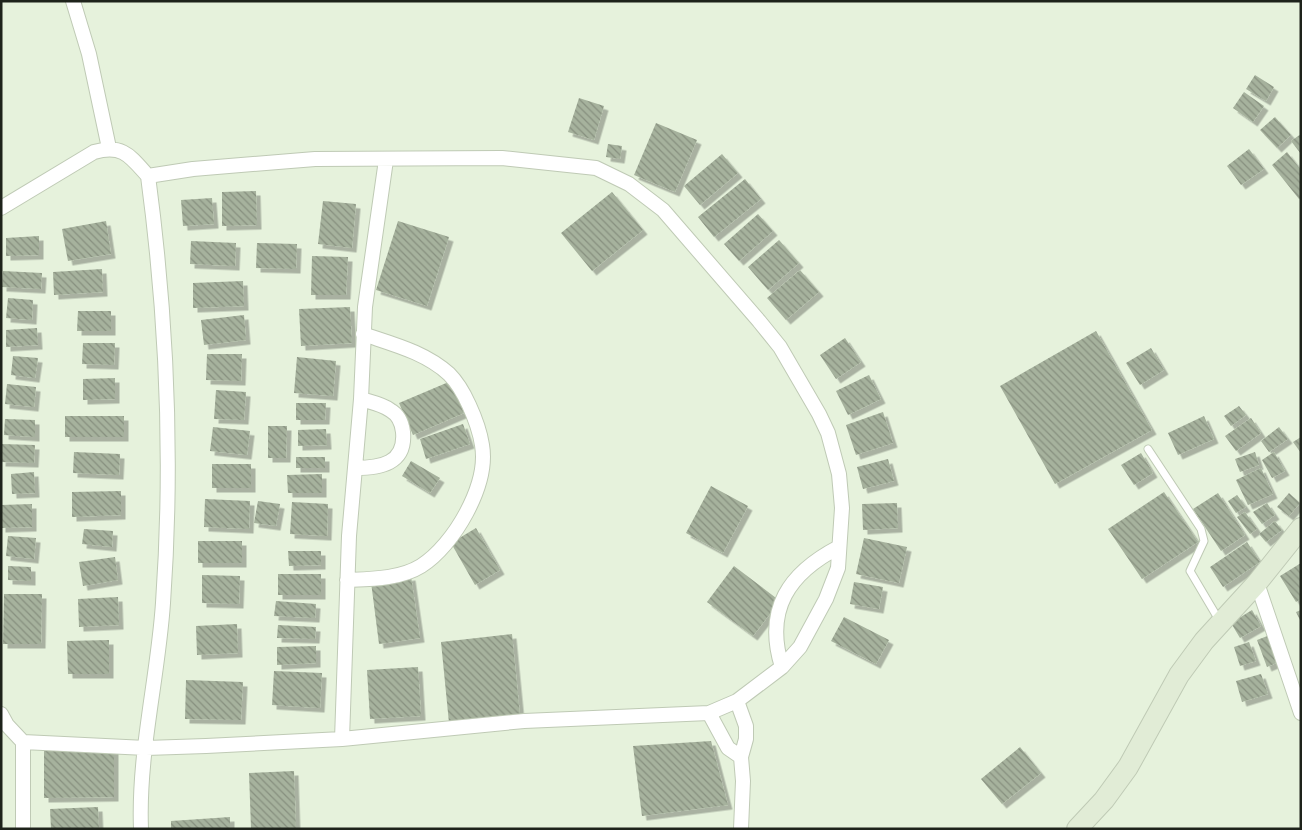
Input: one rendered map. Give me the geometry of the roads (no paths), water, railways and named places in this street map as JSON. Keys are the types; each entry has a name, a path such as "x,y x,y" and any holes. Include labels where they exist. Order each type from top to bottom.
{"main road":[{"path":"1077,829 1104,800 1128,767 1179,675 1221,623 1298,537"}],"street":[{"path":"73,1 89,54 109,148"},
{"path":"1,208 94,152 109,148 130,156 148,176 162,301 167,394 168,525 162,612 141,788 141,829"},
{"path":"23,742 146,748 342,739 524,721 709,713 738,701 782,667 800,647 826,599 838,568 842,508 839,474 834,451 819,414 780,346 663,210 629,184 596,168 502,158 315,159 193,169 148,176"},
{"path":"342,739 347,580 361,398 363,334 386,160"},
{"path":"347,580 395,576 420,567 438,553 457,528 475,494 482,469 483,446 475,417 463,390 449,374 426,358 409,350 363,334"},
{"path":"355,468 375,468 388,464 398,456 404,444 401,420 390,409 361,398"},
{"path":"782,667 778,654 776,625 787,590 799,573 817,558 838,547"},
{"path":"1257,583 1301,713"},
{"path":"738,701 746,726 745,747 741,757 743,781 741,829"},
{"path":"709,713 728,748 741,757"},
{"path":"1,714 7,725 23,742 23,829"}],"lane":[{"path":"1148,449 1201,529 1204,541 1190,571 1221,623"}]}
